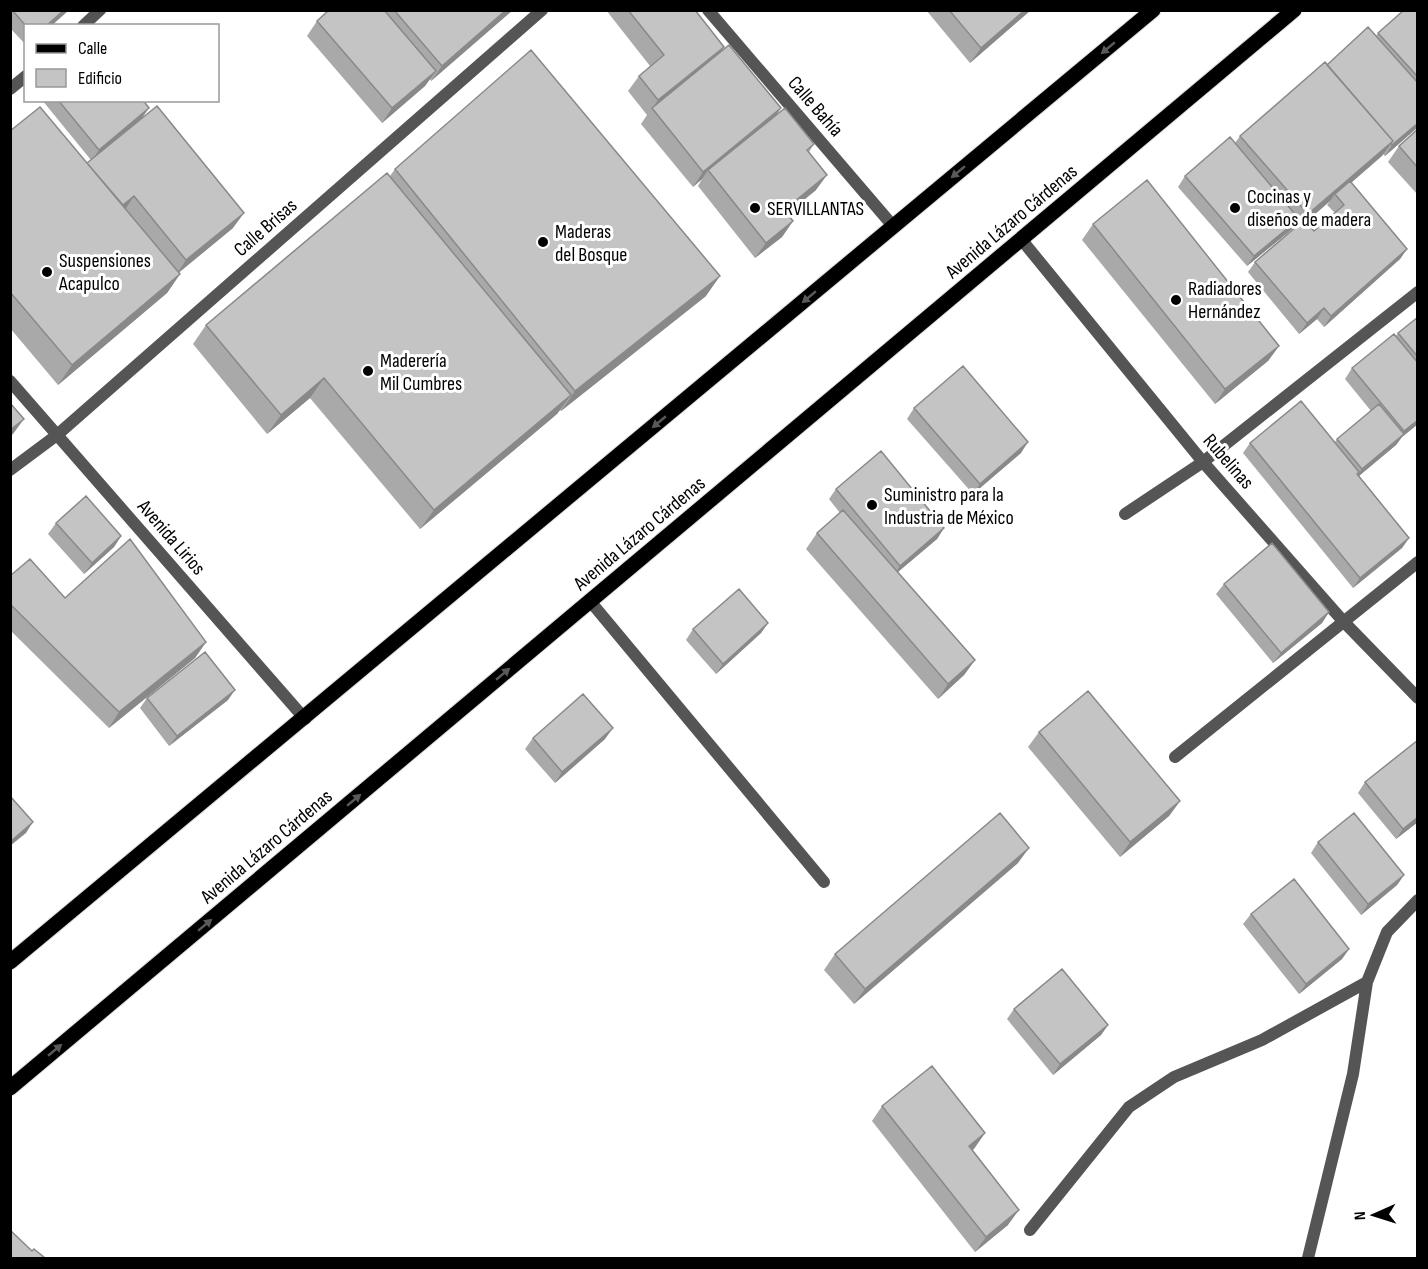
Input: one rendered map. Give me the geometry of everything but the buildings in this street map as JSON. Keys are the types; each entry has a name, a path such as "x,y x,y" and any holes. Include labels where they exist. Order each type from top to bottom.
{"main road":[{"path":"10,962 305,719 1154,10"},
{"name":"Avenida Lázaro Cárdenas","path":"10,1088 1294,10"}],"street":[{"path":"85,24 100,10"},
{"name":"Calle Brisas","path":"10,470 57,435 542,10"},
{"name":"Calle Bahía","path":"708,10 893,226"},
{"path":"10,89 24,78"},
{"name":"Rubelinas","path":"1022,239 1203,462 1343,621 1418,698"},
{"path":"1125,514 1203,462 1418,292"},
{"name":"Avenida Lirios","path":"10,381 305,719"},
{"path":"1175,758 1418,562"},
{"path":"590,601 824,882"},
{"path":"1308,1258 1353,1074 1367,982 1387,932 1418,900"},
{"path":"1030,1230 1129,1107 1174,1077 1262,1040 1367,982"}],"place":[{"name":"SERVILLANTAS","path":"755,208"},
{"name":"Cocinas y diseños de madera","path":"1235,208"},
{"name":"Maderas del Bosque","path":"543,242"},
{"name":"Suspensiones Acapulco","path":"47,272"},
{"name":"Radiadores Hernández","path":"1176,300"},
{"name":"Maderería Mil Cumbres","path":"368,371"},
{"name":"Suministro para la Industria de México","path":"872,505"}]}
